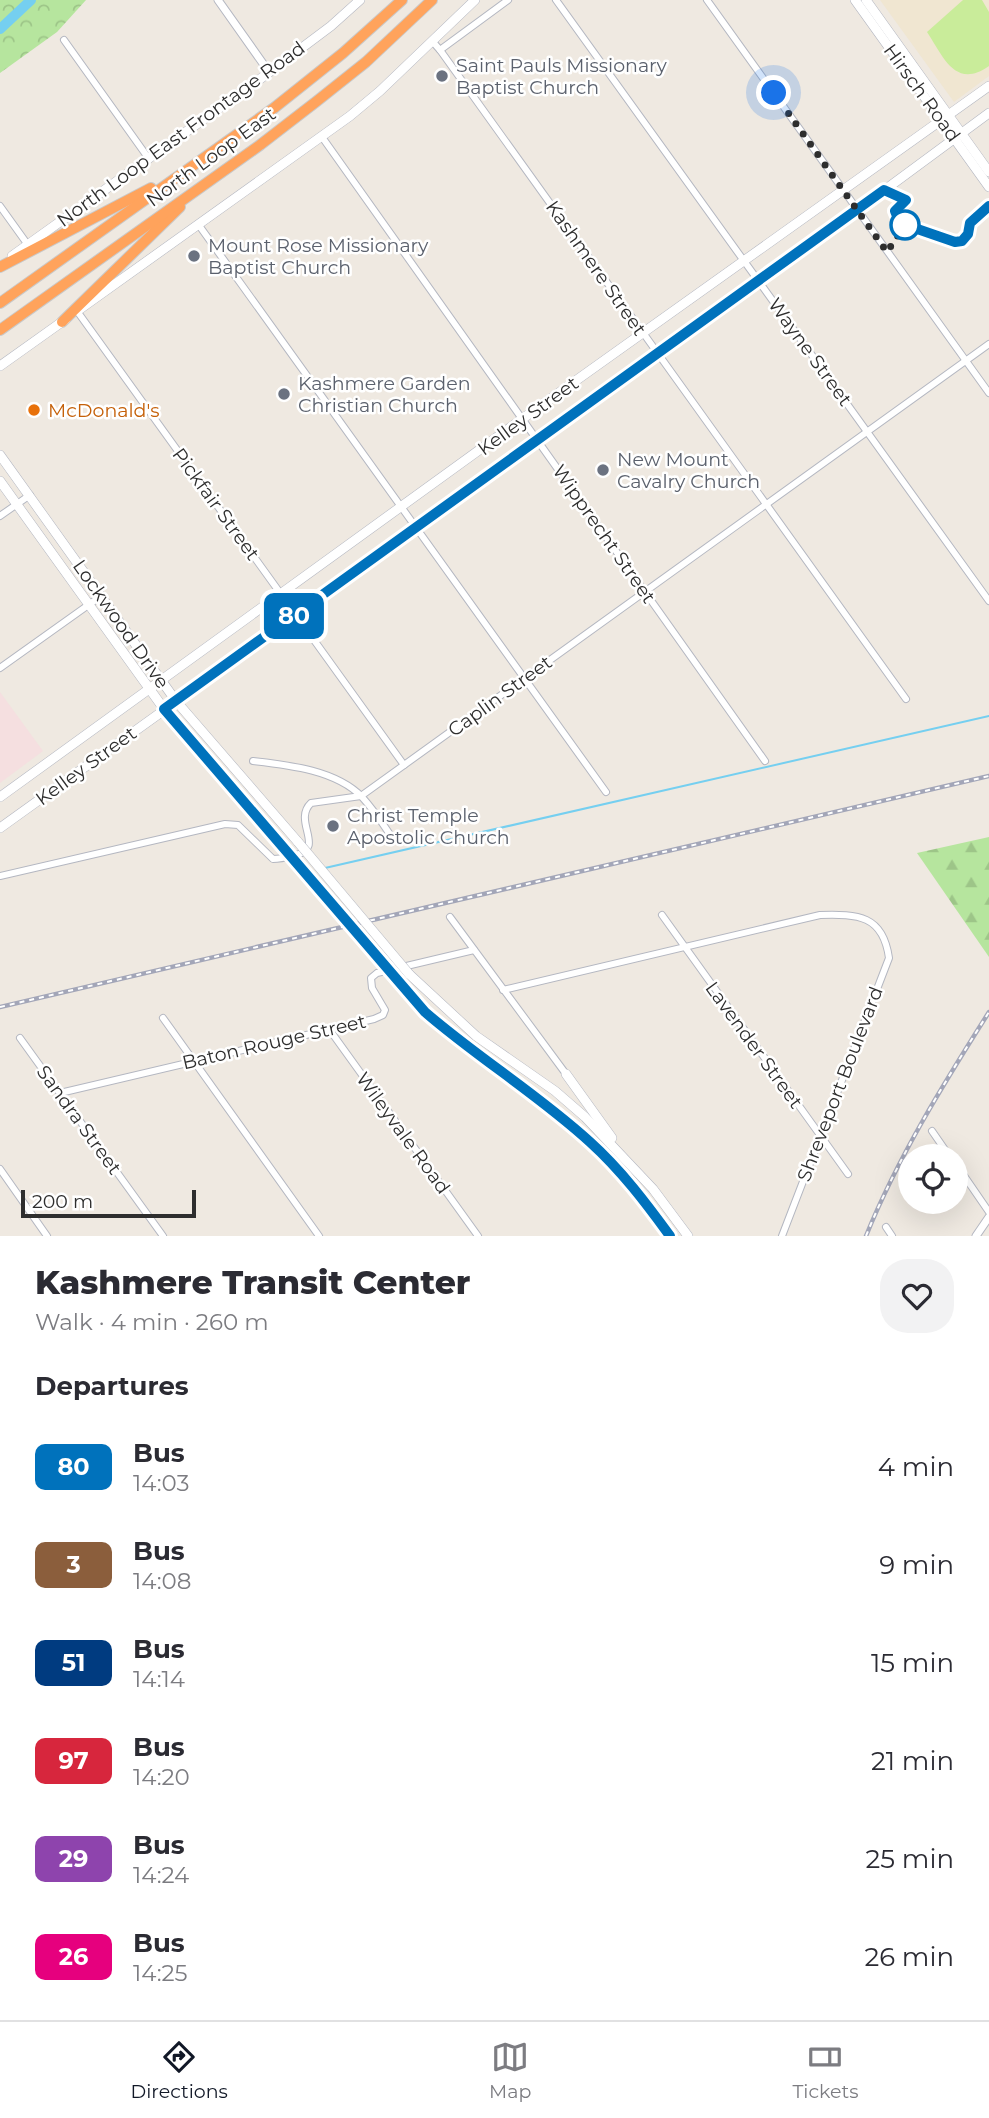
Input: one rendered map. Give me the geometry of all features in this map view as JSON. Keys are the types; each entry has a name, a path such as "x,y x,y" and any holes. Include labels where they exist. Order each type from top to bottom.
{"highway":[{"name":"North Loop East","path":"0,303 313,78 402,0"},
{"name":"North Loop East","path":"0,330 260,145 335,88 432,0"},
{"path":"0,266 187,169"},
{"path":"62,322 173,215 192,192"}],"main road":[{"name":"North Loop East Frontage Road","path":"0,266 269,72 331,26 360,0"},
{"path":"0,366 322,137 380,91 475,0"},
{"name":"Hirsch Road","path":"855,0 883,31 958,135 989,172"},
{"name":"Hirsch Road","path":"866,0 883,31"},
{"name":"Kelley Street","path":"0,797 522,419 989,86"},
{"name":"Kelley Street","path":"0,828 760,282 989,113"},
{"name":"Hirsch Road","path":"958,135 989,187"},
{"name":"Lockwood Drive","path":"0,454 176,701 409,974 476,1036 555,1091 580,1112 628,1160 688,1236"},
{"name":"Lockwood Drive","path":"0,481 164,709 393,977 425,1012 457,1040 592,1143 637,1191 670,1236"},
{"path":"555,1091 562,1087 566,1074"},
{"path":"566,1074 628,1160"},
{"path":"570,1125 580,1112"}],"street":[{"path":"218,0 269,72"},
{"path":"440,50 508,0"},
{"name":"Wayne Street","path":"556,0 989,601"},
{"path":"706,0 989,393"},
{"path":"64,40 149,159"},
{"name":"Kashmere Street","path":"433,42 906,699"},
{"name":"Wipprecht Street","path":"322,137 765,761"},
{"path":"0,206 28,245"},
{"path":"198,224 606,792"},
{"name":"Pickfair Street","path":"77,311 404,765"},
{"name":"Caplin Street","path":"306,852 309,841 303,816 308,805 314,801 361,796 989,344"},
{"path":"0,516 30,495"},
{"path":"0,668 101,596"},
{"path":"253,761 288,764 338,782 361,796 389,833"},
{"path":"0,876 225,824 238,825 273,859 306,852"},
{"name":"Lavender Street","path":"662,915 848,1174"},
{"name":"Shreveport Boulevard","path":"684,948 820,915 860,917 875,925 887,940 889,958 782,1236"},
{"path":"450,917 566,1074"},
{"path":"503,990 684,948"},
{"name":"Baton Rouge Street","path":"60,1093 374,1019 383,1014 384,1005 371,983 371,978 377,973 474,950"},
{"path":"163,1018 319,1236"},
{"name":"Wileyvale Road","path":"329,1029 478,1236"},
{"name":"Sandra Street","path":"20,1038 163,1236"},
{"path":"932,1131 941,1144"},
{"path":"0,1169 47,1236"},
{"path":"968,1182 989,1214 976,1236"},
{"path":"886,1227 892,1236"}],"shaded area":[{"path":"880,0 989,0 989,76 954,102"},
{"path":"0,692 43,751 0,783"}],"green space":[{"path":"0,0 86,0 57,32 0,73"},
{"path":"963,0 982,0 989,12 989,66 967,74 951,67 927,32"},
{"path":"989,837 989,957 917,853"}],"waterway":[{"path":"0,29 31,0"},
{"path":"325,868 989,716"}],"railway":[{"path":"0,1007 989,776"},
{"path":"866,1236 907,1149 989,1012"}],"bus line":[{"name":"80","path":"670,1236 637,1191 592,1143 555,1112 457,1040 425,1012 164,709 760,282 884,190 906,200 895,211 900,223 955,242 962,241 976,215 989,206"}],"place":[{"name":"Saint Pauls Missionary Baptist Church","path":"442,76"},
{"name":"Mount Rose Missionary Baptist Church","path":"194,256"},
{"name":"Kashmere Garden Christian Church","path":"284,394"},
{"name":"McDonald's","path":"34,410"},
{"name":"New Mount Cavalry Church","path":"603,470"},
{"name":"Christ Temple Apostolic Church","path":"333,826"}],"route":[{"path":"774,93 887,252 905,225"}]}
